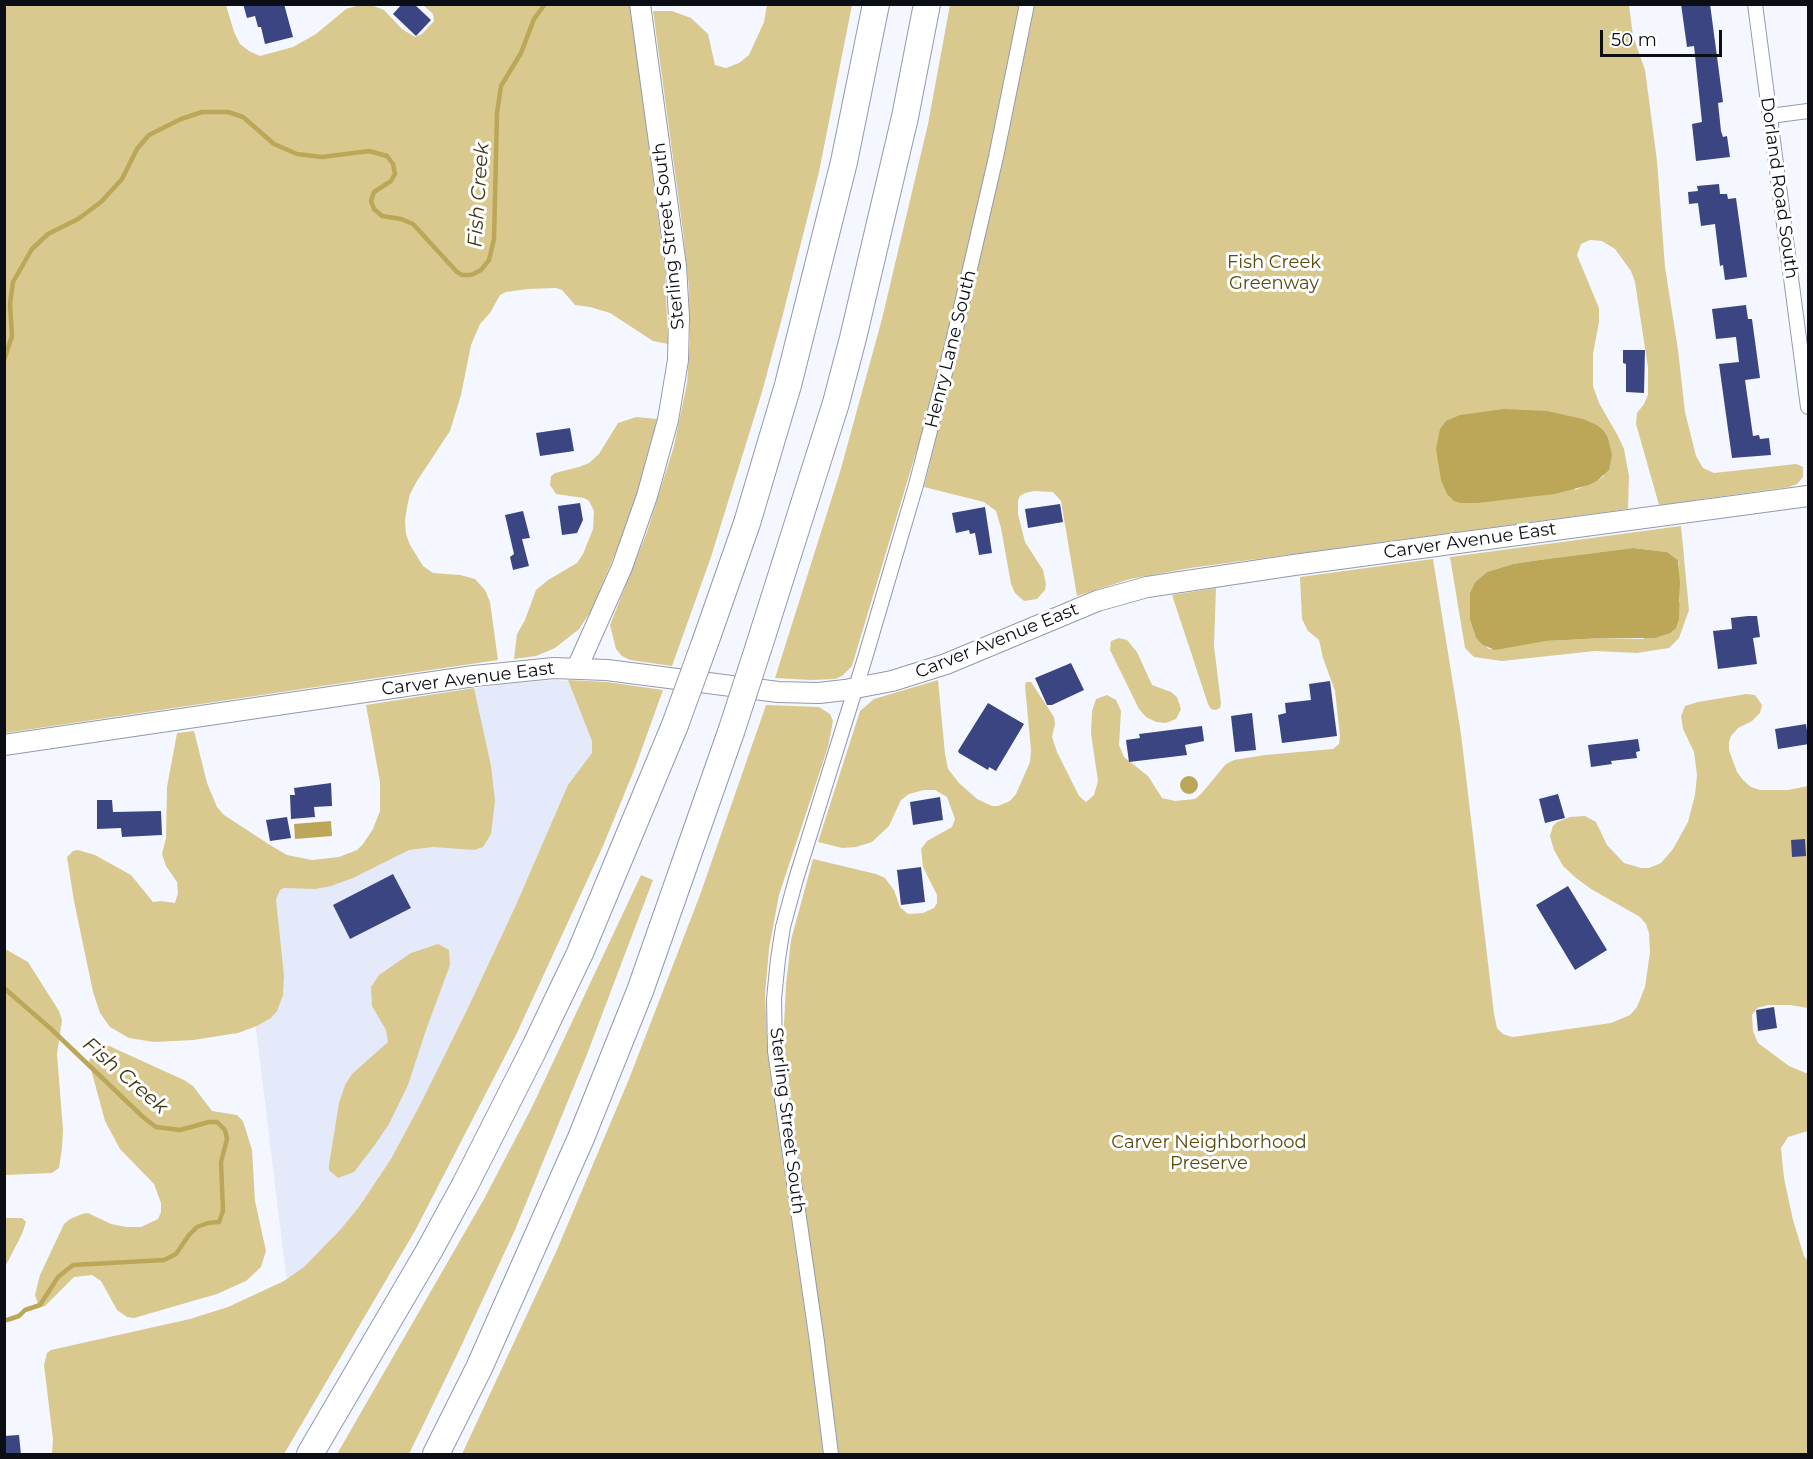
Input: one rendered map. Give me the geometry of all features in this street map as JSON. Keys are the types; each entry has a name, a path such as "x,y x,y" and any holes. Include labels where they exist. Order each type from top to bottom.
{"highway":[{"path":"310,1455 429,1251 523,1071 580,953 675,725 747,523 794,363 844,162 876,4"},
{"path":"436,1455 512,1294 585,1127 640,991 731,732 829,425 853,338 906,117 927,4"}],"street":[{"name":"Sterling Street South","path":"577,668 622,567 647,496 668,420 678,360 679,317 676,266 640,4"},
{"name":"Henry Lane South","path":"856,689 916,486 958,324 996,157 1027,4"},
{"name":"Dorland Road South","path":"1755,4 1809,407"},
{"path":"1770,116 1809,111"},
{"name":"Carver Avenue East","path":"4,745 544,668 577,668 788,692 819,693 856,689 946,664 1070,611 1147,587 1809,496"},
{"name":"Sterling Street South","path":"831,1455 817,1341 776,1060 774,999 778,959 788,908 856,689"}],"shaded area":[{"path":"1504,409 1547,411 1583,419 1597,425 1608,438 1612,455 1609,470 1589,485 1555,494 1477,503 1454,501 1447,494 1441,480 1436,449 1440,429 1446,421 1460,415"},
{"path":"1633,548 1667,552 1678,560 1679,619 1676,628 1670,633 1655,638 1546,641 1495,650 1483,645 1476,638 1470,620 1470,593 1475,582 1487,572 1513,564"},
{"path":"554,680 629,685 301,1396 238,884 333,872 434,820 418,697 502,684"},
{"path":"1189,776 1195,779 1198,785 1195,791 1189,794 1183,791 1180,785 1183,779"},
{"path":"331,821 332,836 295,839 294,824"}],"green space":[{"path":"4,5 226,5 240,44 260,56 293,47 316,34 346,9 360,5 371,5 384,10 402,29 415,37 422,34 434,21 433,14 423,5 630,5 665,269 668,344 653,341 610,313 575,305 562,290 556,288 528,289 500,295 490,313 480,324 471,345 461,395 450,431 417,481 410,494 407,507 406,534 423,566 433,573 460,575 475,579 485,590 490,602 498,660 5,733"},
{"path":"767,5 852,5 819,172 762,392 711,557 672,666 630,660 616,649 610,625 647,532 674,446 687,383 690,341 689,288 683,231 653,11 672,11 691,18 708,34 715,65 726,68 739,63 749,55 764,22"},
{"name":"Fish Creek Greenway","path":"950,5 1629,5 1633,36 1645,70 1657,161 1665,267 1685,412 1696,456 1703,468 1714,473 1796,464 1803,467 1803,477 1797,484 1789,487 1659,505 1636,424 1637,413 1648,395 1648,368 1635,282 1631,271 1615,249 1602,241 1590,240 1581,244 1577,255 1599,308 1599,322 1593,354 1593,386 1599,403 1624,449 1629,476 1628,509 1190,568 1130,579 1077,596 1061,501 1053,492 1034,491 1020,496 1018,514 1025,542 1043,570 1046,584 1045,590 1037,599 1024,601 1015,593 1011,584 996,511 984,502 924,487 934,447 917,449 852,666 842,676 835,679 775,678 840,472 882,319 928,124","holes":["1565,415 1597,425 1604,476 1575,490"]},
{"path":"636,417 657,419 637,492 619,544 591,611 579,629 555,648 536,656 514,659 517,634 536,590 577,563 593,529 594,511 589,501 584,498 556,494 550,485 551,476 589,463 599,454 618,423"},
{"path":"1681,526 1689,610 1679,638 1669,648 1637,653 1595,651 1502,661 1474,657 1465,648 1450,557","holes":["1633,548 1667,552 1678,560 1680,602 1643,639 1604,638 1546,641 1489,649 1476,638 1470,620 1470,593 1475,582 1487,572 1513,564"]},
{"name":"Carver Neighborhood Preserve","path":"1433,559 1461,734 1494,1014 1497,1028 1503,1034 1512,1037 1611,1023 1630,1015 1637,1007 1645,987 1650,952 1646,924 1640,917 1576,878 1563,866 1554,850 1550,836 1557,822 1570,817 1585,816 1596,822 1607,845 1624,863 1649,868 1661,863 1673,849 1688,822 1695,795 1697,775 1694,752 1683,729 1681,716 1685,706 1746,694 1755,695 1762,705 1760,713 1752,721 1738,728 1729,742 1729,750 1737,772 1751,787 1760,790 1788,790 1808,786 1808,1008 1768,1005 1757,1008 1752,1015 1753,1031 1758,1043 1789,1066 1808,1074 1808,1131 1788,1137 1781,1148 1784,1178 1793,1220 1804,1256 1808,1261 1808,1454 839,1454 783,1044 791,940 813,859 885,878 894,890 900,907 908,914 923,913 934,908 937,895 923,867 921,849 927,841 952,827 955,819 947,797 935,790 924,790 909,794 901,800 889,826 872,842 842,848 818,842 860,711 874,699 938,680 948,769 959,783 977,799 992,806 998,806 1010,801 1016,794 1030,762 1025,686 1026,682 1031,682 1054,717 1052,737 1057,752 1079,796 1086,802 1094,795 1098,781 1091,734 1092,711 1096,699 1107,695 1116,700 1121,711 1119,745 1124,757 1148,776 1162,798 1175,801 1195,799 1226,764 1234,760 1333,749 1339,744 1335,691 1319,640 1308,631 1302,619 1300,577"},
{"path":"1216,588 1214,646 1221,703 1220,708 1216,710 1211,709 1208,704 1172,595"},
{"path":"1119,638 1127,640 1137,652 1152,685 1171,692 1177,697 1181,709 1176,719 1166,723 1156,722 1146,717 1139,709 1110,650 1111,641"},
{"path":"568,680 607,682 663,690 635,768 603,846 516,1035 416,1229 284,1454 52,1454 53,1439 44,1365 47,1353 51,1350 190,1319 228,1307 284,1281 304,1267 341,1229 359,1207 391,1159 468,1008 568,785 592,753 592,741"},
{"path":"474,688 491,766 495,801 491,834 483,847 474,850 433,847 409,850 353,878 331,886 280,890 276,899 284,976 283,995 277,1011 271,1018 257,1026 238,1033 193,1040 154,1042 129,1038 110,1027 100,1013 93,992 67,857 73,851 78,850 95,855 131,875 153,902 175,903 178,893 177,882 166,866 162,854 166,838 167,787 177,733 194,731 207,783 217,807 224,815 287,855 312,860 339,857 357,850 363,844 373,829 380,811 380,782 366,705"},
{"path":"766,705 819,707 830,714 833,721 828,747 779,895 769,949 765,995 768,1058 823,1454 462,1454 556,1252 629,1079 700,895"},
{"path":"641,875 653,880 586,1057 515,1230 409,1454 337,1454 484,1199 531,1109"},
{"path":"438,944 449,950 450,965 408,1085 389,1124 374,1146 354,1172 338,1178 329,1170 329,1165 339,1103 345,1085 352,1074 388,1042 386,1030 372,1006 371,987 379,975 411,953"},
{"path":"5,949 28,962 59,1011 62,1020 57,1054 63,1130 62,1148 59,1168 52,1173 5,1175"},
{"path":"99,1044 107,1045 184,1080 193,1086 212,1111 237,1115 243,1121 252,1150 255,1201 266,1251 261,1267 246,1281 217,1294 134,1318 127,1317 117,1310 101,1281 92,1275 74,1277 45,1306 38,1304 35,1295 40,1275 64,1224 70,1219 88,1213 111,1224 141,1227 158,1219 161,1212 161,1203 154,1184 120,1149 105,1121 89,1062 92,1051"},
{"path":"5,1218 22,1218 26,1222 5,1267"}],"building":[{"path":"243,4 284,4 293,37 265,44 261,27 258,27 255,16 247,18"},
{"path":"402,4 414,4 431,20 416,36 393,14"},
{"path":"1681,4 1710,4 1723,102 1718,103 1721,131 1723,137 1727,136 1730,157 1696,161 1692,124 1702,122 1694,46 1687,47"},
{"path":"1719,184 1720,194 1727,194 1728,199 1736,198 1747,277 1725,280 1723,265 1720,266 1715,224 1701,226 1698,203 1689,204 1688,192 1698,191 1697,186"},
{"path":"1746,305 1748,319 1752,319 1760,378 1745,380 1753,436 1759,435 1760,439 1769,438 1771,455 1732,458 1719,364 1739,362 1736,337 1716,339 1712,309"},
{"path":"1623,350 1645,350 1644,393 1626,392 1626,364 1623,363"},
{"path":"570,428 574,451 540,456 536,433"},
{"path":"580,503 583,520 577,533 562,535 558,506"},
{"path":"1060,504 1063,522 1028,528 1025,509"},
{"path":"985,507 992,553 979,555 975,533 970,534 969,530 956,533 952,513"},
{"path":"523,511 530,538 522,539 529,566 513,570 510,557 514,554 505,515"},
{"path":"1757,616 1760,637 1753,638 1757,664 1718,669 1713,631 1732,629 1731,618"},
{"path":"1071,663 1084,690 1052,705 1047,705 1035,678"},
{"path":"1330,681 1337,736 1282,743 1278,715 1286,713 1285,703 1311,700 1309,684"},
{"path":"988,703 1024,724 996,771 989,767 988,770 958,751"},
{"path":"1252,713 1256,750 1235,752 1231,716"},
{"path":"1806,724 1809,744 1778,749 1775,729"},
{"path":"1202,726 1204,741 1185,745 1187,755 1129,762 1126,740 1140,738 1139,734"},
{"path":"1638,739 1640,751 1636,752 1637,758 1611,761 1612,764 1591,767 1588,745"},
{"path":"331,783 332,806 314,807 315,817 291,819 290,795 295,795 294,788"},
{"path":"1558,794 1565,818 1545,823 1539,799"},
{"path":"940,797 943,820 913,825 910,802"},
{"path":"97,800 112,800 113,812 161,811 162,835 122,837 121,828 97,829"},
{"path":"287,817 291,838 270,841 266,820"},
{"path":"1805,839 1806,856 1792,857 1791,840"},
{"path":"921,867 925,902 901,905 897,870"},
{"path":"393,874 411,908 350,939 333,905"},
{"path":"1568,886 1607,950 1575,970 1536,905"},
{"path":"1774,1007 1777,1028 1758,1031 1756,1010"},
{"path":"19,1435 21,1455 4,1455 4,1436"}],"waterway":[{"name":"Fish Creek","path":"4,360 12,336 10,304 13,282 32,249 48,234 78,219 101,202 122,179 137,149 149,135 181,119 202,112 228,112 243,117 274,144 297,154 322,157 369,151 387,156 393,164 395,174 391,181 374,192 371,201 374,209 382,216 401,219 413,224 462,275 471,275 481,270 489,260 494,239 497,113 501,86 521,53 534,19 545,4"},
{"name":"Fish Creek","path":"4,988 156,1127 180,1130 217,1122 225,1130 227,1139 221,1162 223,1211 219,1222 197,1227 176,1254 164,1260 73,1265 58,1277 40,1305 7,1320"}]}
